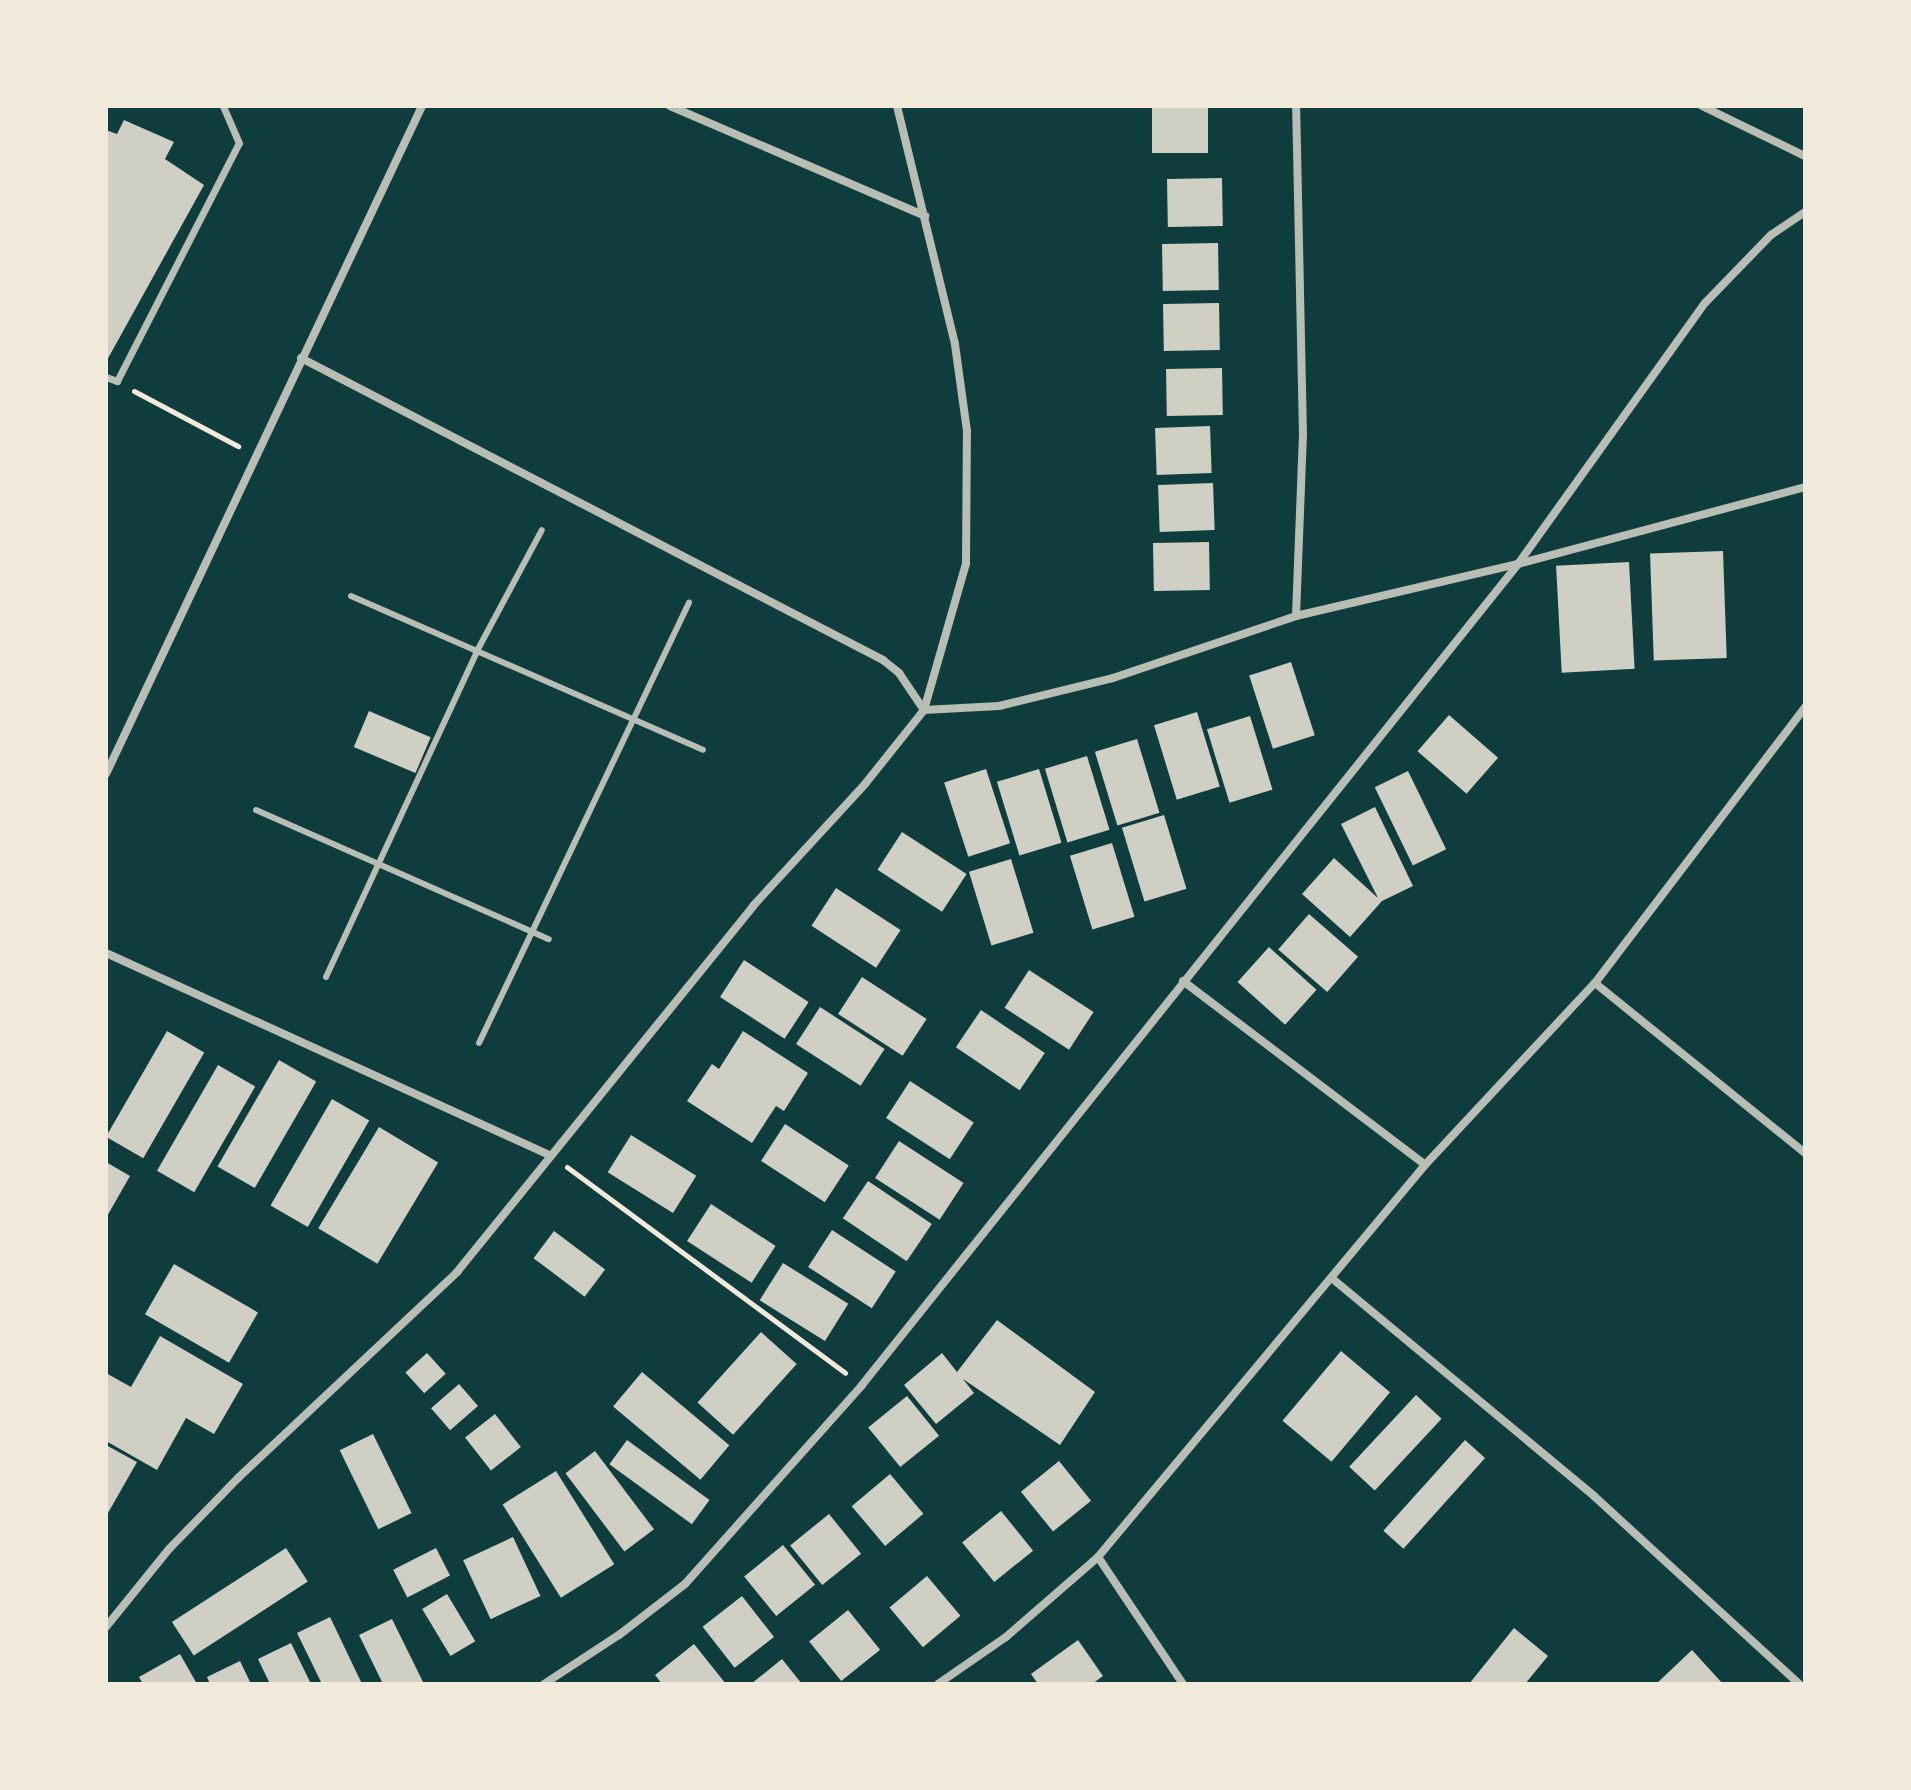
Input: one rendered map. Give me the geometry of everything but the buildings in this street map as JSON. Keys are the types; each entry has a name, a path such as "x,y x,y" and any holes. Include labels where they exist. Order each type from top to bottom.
{"street":[{"path":"106,377 117,381 239,143 223,106"},
{"path":"106,774 422,106"},
{"path":"670,106 925,216"},
{"path":"106,1627 169,1549 238,1478 457,1272 510,1213 550,1155 753,906 865,784 924,710 966,564 967,431 955,344 897,106"},
{"path":"1296,106 1303,435 1296,616"},
{"path":"1702,106 1805,156"},
{"path":"544,1684 619,1635 685,1584 862,1385 1518,564 1705,303 1771,235 1805,212"},
{"path":"301,358 883,660 899,673 924,710"},
{"path":"924,710 986,708 1042,696 1113,678 1296,616 1518,564 1805,487"},
{"path":"938,1684 1006,1637 1098,1557 1334,1280 1425,1165 1595,983 1805,707"},
{"path":"106,953 550,1155"},
{"path":"1183,981 1425,1165"},
{"path":"1595,983 1805,1153"},
{"path":"1334,1280 1594,1496 1799,1684"},
{"path":"1098,1557 1183,1684"}],"lane":[{"path":"326,977 477,651 542,530"},
{"path":"351,596 703,750"},
{"path":"479,1043 689,603"},
{"path":"256,810 379,861 549,939"}],"path":[{"path":"117,381 257,456"},
{"path":"550,1155 862,1385"}]}
